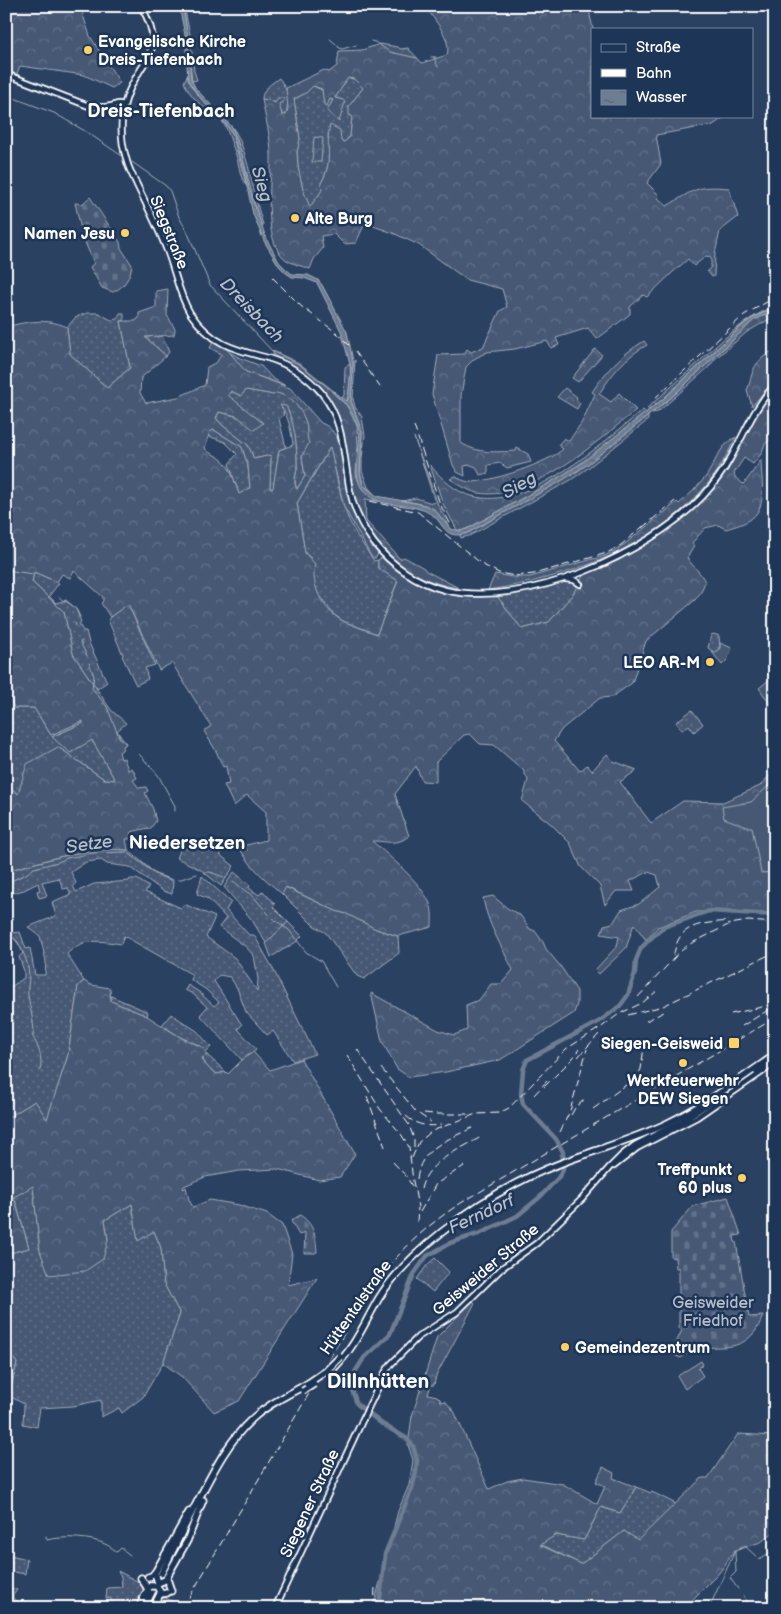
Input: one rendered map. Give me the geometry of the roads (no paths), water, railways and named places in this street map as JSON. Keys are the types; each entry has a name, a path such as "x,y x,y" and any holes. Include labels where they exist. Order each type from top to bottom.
{"highway":[{"name":"Hüttentalstraße","path":"144,1608 230,1445 247,1424 266,1407 307,1384 326,1371 340,1358 386,1282 418,1248 456,1217 518,1178 674,1116 713,1094 775,1050"},
{"name":"Hüttentalstraße","path":"148,1608 201,1499 233,1447 250,1426 268,1410 303,1391 334,1368 353,1346 388,1284 415,1255 442,1232 509,1187 546,1167 623,1141 676,1119 715,1097 775,1057"},
{"path":"201,1499 193,1527 166,1579 158,1583 156,1574 184,1519 201,1499"},
{"path":"150,1588 144,1578 156,1574"},
{"path":"160,1593 169,1592 166,1579"},
{"path":"139,1608 150,1588 156,1586 160,1593"},
{"path":"153,1608 160,1593"}],"main road":[{"name":"Siegstraße","path":"141,6 151,26 153,44 148,59 129,90 124,105 122,135 124,150 133,176 165,244 182,297 190,312 206,331 220,342 234,349 270,359 291,368 308,380 326,400 336,417 340,430 350,493 357,516 376,546 396,566 411,576 445,590 469,594 513,590 561,579 623,554 668,526 689,510 706,492 722,472 753,413 775,385"},
{"path":"6,74 86,105 96,107 124,105"},
{"path":"115,106 123,115"},
{"path":"561,579 571,579 580,584"},
{"name":"Geisweider Straße","path":"367,1410 386,1371 398,1356 418,1337 457,1312 502,1268 537,1243 578,1204 622,1155 635,1145 694,1113 775,1057"},
{"name":"Geisweider Straße","path":"607,1171 637,1148 701,1114 775,1063"},
{"name":"Siegener Straße","path":"275,1608 367,1410"}],"water":[{"path":"179,6 183,6 191,79 196,89 232,127 242,154 249,188 266,238 279,262 287,270 292,274 308,275 318,280 347,332 353,361 351,401 362,432 360,472 363,485 377,496 425,505 434,509 451,529 460,531 467,529 580,464 663,399 746,322 775,307 775,311 754,320 673,396 588,464 558,483 468,533 454,535 449,533 436,518 424,510 383,503 376,500 362,489 359,482 357,465 359,430 357,424 347,406 331,390 346,401 348,400 351,368 341,331 317,283 304,278 292,277 286,273 279,266 264,241 253,214 242,164 232,133 226,124 198,95 188,80 185,35"}],"waterway":[{"path":"330,39 336,44"},
{"path":"371,41 390,52 417,58"},
{"path":"338,45 342,49 357,45"},
{"path":"431,57 436,57"},
{"path":"434,57 438,67"},
{"name":"Dreisbach","path":"6,95 54,113 122,156"},
{"name":"Dreisbach","path":"132,162 166,186 170,191 179,217 210,285 273,352 300,365 332,391"},
{"path":"6,570 33,574"},
{"path":"59,597 73,606 80,617"},
{"path":"82,641 80,642 87,656"},
{"path":"89,663 94,676 92,688 107,707 120,739 126,743"},
{"path":"139,754 158,775 175,806 175,811"},
{"name":"Setze","path":"6,886 34,868 67,858 93,853 127,852 155,874 173,880"},
{"name":"Setze","path":"205,872 226,878"},
{"name":"Setze","path":"178,880 197,874"},
{"name":"Setze","path":"233,881 251,894 272,918 289,930 306,952 321,961 336,987"},
{"name":"Ferndorf","path":"379,1608 385,1554 412,1488 417,1460 413,1446 406,1438 382,1424 357,1404 351,1387 355,1372 364,1358 390,1334 414,1274 427,1256 450,1243 481,1233 517,1216 540,1197 563,1170 563,1152 556,1139 523,1104 521,1094 523,1070 527,1060 600,1021 620,1006 628,995 635,973 636,960 641,948 664,927 709,911 775,915"},
{"path":"12,936 22,949 27,964 29,975 28,993 34,1030 34,1035 32,1035 40,1052 40,1071"},
{"path":"46,1536 47,1540 69,1538 94,1540 107,1545 117,1552 121,1548 130,1555"},
{"path":"709,1608 735,1551 746,1547 759,1559 775,1550"},
{"path":"735,1552 736,1572 730,1578 738,1589"},
{"path":"743,1596 747,1601 747,1608"}],"railway":[{"path":"272,277 302,307 337,333 350,346"},
{"path":"654,399 744,315 774,298"},
{"path":"355,351 382,390"},
{"path":"414,426 440,504 452,527"},
{"path":"370,501 418,512 483,565 499,573 515,576 534,574 607,553 621,545 647,523"},
{"path":"642,528 675,501"},
{"path":"673,955 679,939 690,928 702,924 729,921"},
{"path":"672,959 688,945 730,924 748,921 775,923"},
{"path":"628,1015 663,1006 775,952"},
{"path":"638,997 677,955"},
{"path":"412,1158 419,1142 432,1131 476,1114 499,1113 509,1108 566,1049 619,1014 642,1003 657,991"},
{"path":"731,1014 775,1004"},
{"path":"742,1026 770,1009"},
{"path":"646,1021 666,1011"},
{"path":"183,1608 361,1305 382,1275 405,1248 431,1224 461,1203 775,1018"},
{"path":"578,1057 599,1034"},
{"path":"593,1109 637,1077 641,1069 644,1047"},
{"path":"357,1049 409,1125 414,1139 414,1150"},
{"path":"544,1087 573,1058 579,1049"},
{"path":"560,1132 570,1111 587,1049"},
{"path":"347,1055 380,1109 401,1134 409,1147 418,1207 417,1222"},
{"path":"381,1068 416,1112 431,1122"},
{"path":"534,1095 547,1081"},
{"path":"367,1096 385,1147"},
{"path":"571,1115 575,1108 585,1099"},
{"path":"424,1113 470,1114"},
{"path":"406,1116 422,1125 441,1125"},
{"path":"417,1179 419,1168 430,1151 447,1140 476,1126"},
{"path":"421,1189 424,1179 445,1157 481,1137"},
{"path":"393,1162 406,1176 412,1186"},
{"path":"420,1212 436,1184 464,1166"},
{"path":"374,1608 375,1587"}],"place":[{"name":"Evangelische Kirche Dreis-Tiefenbach","path":"88,50"},
{"name":"Alte Burg","path":"295,218"},
{"name":"Namen Jesu","path":"125,233"},
{"name":"LEO AR-M","path":"710,662"},
{"name":"Siegen-Geisweid","path":"734,1043"},
{"name":"Werkfeuerwehr DEW Siegen","path":"683,1063"},
{"name":"Treffpunkt 60 plus","path":"742,1178"},
{"name":"Gemeindezentrum","path":"565,1347"}],"district":[{"name":"Dreis-Tiefenbach","path":"161,110"},
{"name":"Niedersetzen","path":"187,842"},
{"name":"Dillnhütten","path":"378,1381"}],"water label":[{"name":"Sieg","path":"262,184"},
{"name":"Sieg","path":"519,485"}],"park label":[{"name":"Geisweider Friedhof","path":"713,1311"}]}
